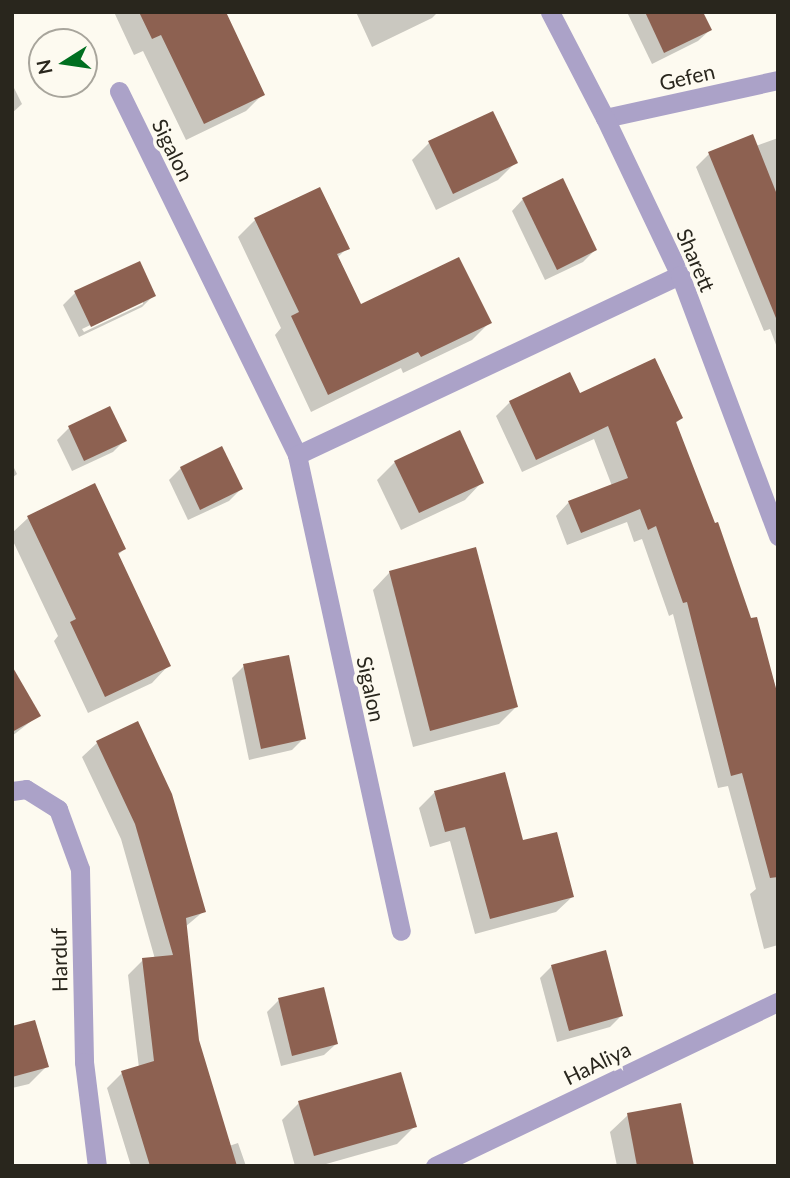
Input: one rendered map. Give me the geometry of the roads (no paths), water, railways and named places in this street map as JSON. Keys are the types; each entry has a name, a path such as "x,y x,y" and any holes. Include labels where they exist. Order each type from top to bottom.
{"street":[{"name":"Sharett","path":"550,12 606,118 680,275 778,536"},
{"name":"Gefen","path":"606,118 778,80"},
{"name":"Sigalon","path":"119,91 297,455 401,932"},
{"path":"297,455 680,275"},
{"name":"Harduf","path":"12,790 26,789 58,809 80,869 84,1062 97,1166"},
{"name":"HaAliya","path":"445,1164 778,1002"}]}
